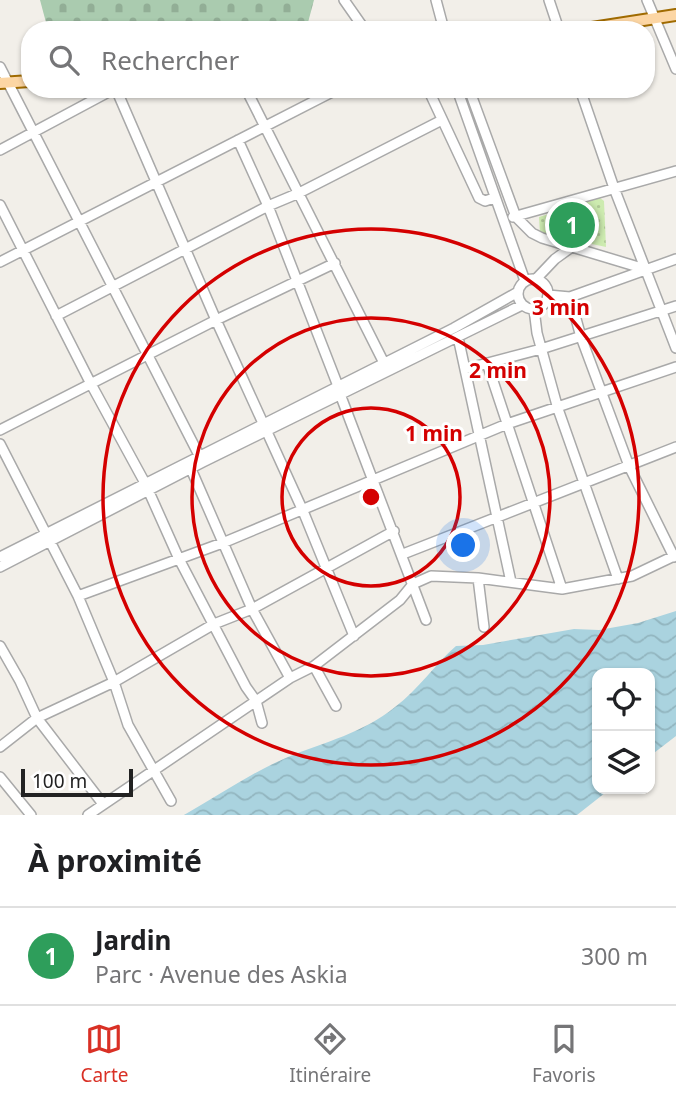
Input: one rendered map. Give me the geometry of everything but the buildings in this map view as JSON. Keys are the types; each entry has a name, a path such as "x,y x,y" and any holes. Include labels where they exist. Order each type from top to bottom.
{"main road":[{"path":"635,21 676,15"}],"street":[{"path":"344,0 359,21"},
{"path":"436,0 443,21"},
{"path":"549,0 556,21"},
{"path":"648,0 676,69"},
{"path":"0,67 4,83 34,132 202,459"},
{"path":"0,150 98,98"},
{"path":"119,98 303,511 354,636"},
{"path":"251,98 384,363"},
{"path":"0,262 320,98"},
{"path":"432,98 479,198 485,201 495,198"},
{"path":"0,567 49,537 339,390 522,305 534,309 544,305 548,295 545,285 531,280 502,219 460,98"},
{"path":"473,98 516,217 532,233 645,269"},
{"path":"583,98 614,188 676,348"},
{"path":"56,316 442,120"},
{"path":"238,140 298,282 426,620"},
{"path":"502,219 676,171"},
{"path":"0,205 147,487 180,559 246,687 256,701 262,723"},
{"path":"339,390 518,292 573,246"},
{"path":"548,295 569,297 676,259"},
{"path":"0,430 335,263"},
{"path":"518,292 522,305"},
{"path":"89,815 290,678 314,666 400,600 413,584 431,576 478,578 562,589 632,576 675,556 629,466 569,297"},
{"path":"465,369 541,349 676,306"},
{"path":"534,309 541,349 558,409 618,579"},
{"path":"458,337 511,582"},
{"path":"487,363 562,589"},
{"path":"78,596 303,511 507,424 676,367"},
{"path":"0,444 78,596 114,682 128,725 171,801"},
{"path":"403,555 676,447"},
{"path":"147,487 191,469 202,459"},
{"path":"191,469 252,609 290,678"},
{"path":"0,747 37,718 114,682 214,624 252,609 394,531"},
{"path":"0,557 49,537"},
{"path":"478,578 484,627"},
{"path":"0,646 37,718 103,804"},
{"path":"314,666 336,706"},
{"path":"0,777 31,815"}],"green space":[{"path":"40,0 314,0 308,21 46,21"},
{"path":"600,198 604,201 606,247 540,233 539,217"}],"water":[{"path":"676,611 676,736 655,752 655,668 592,668 592,794 604,794 577,815 184,815 275,763 357,730 383,716 412,693 456,646 483,645 574,629 599,630 638,623"}],"place":[{"name":"Jardin","path":"572,225"}]}
